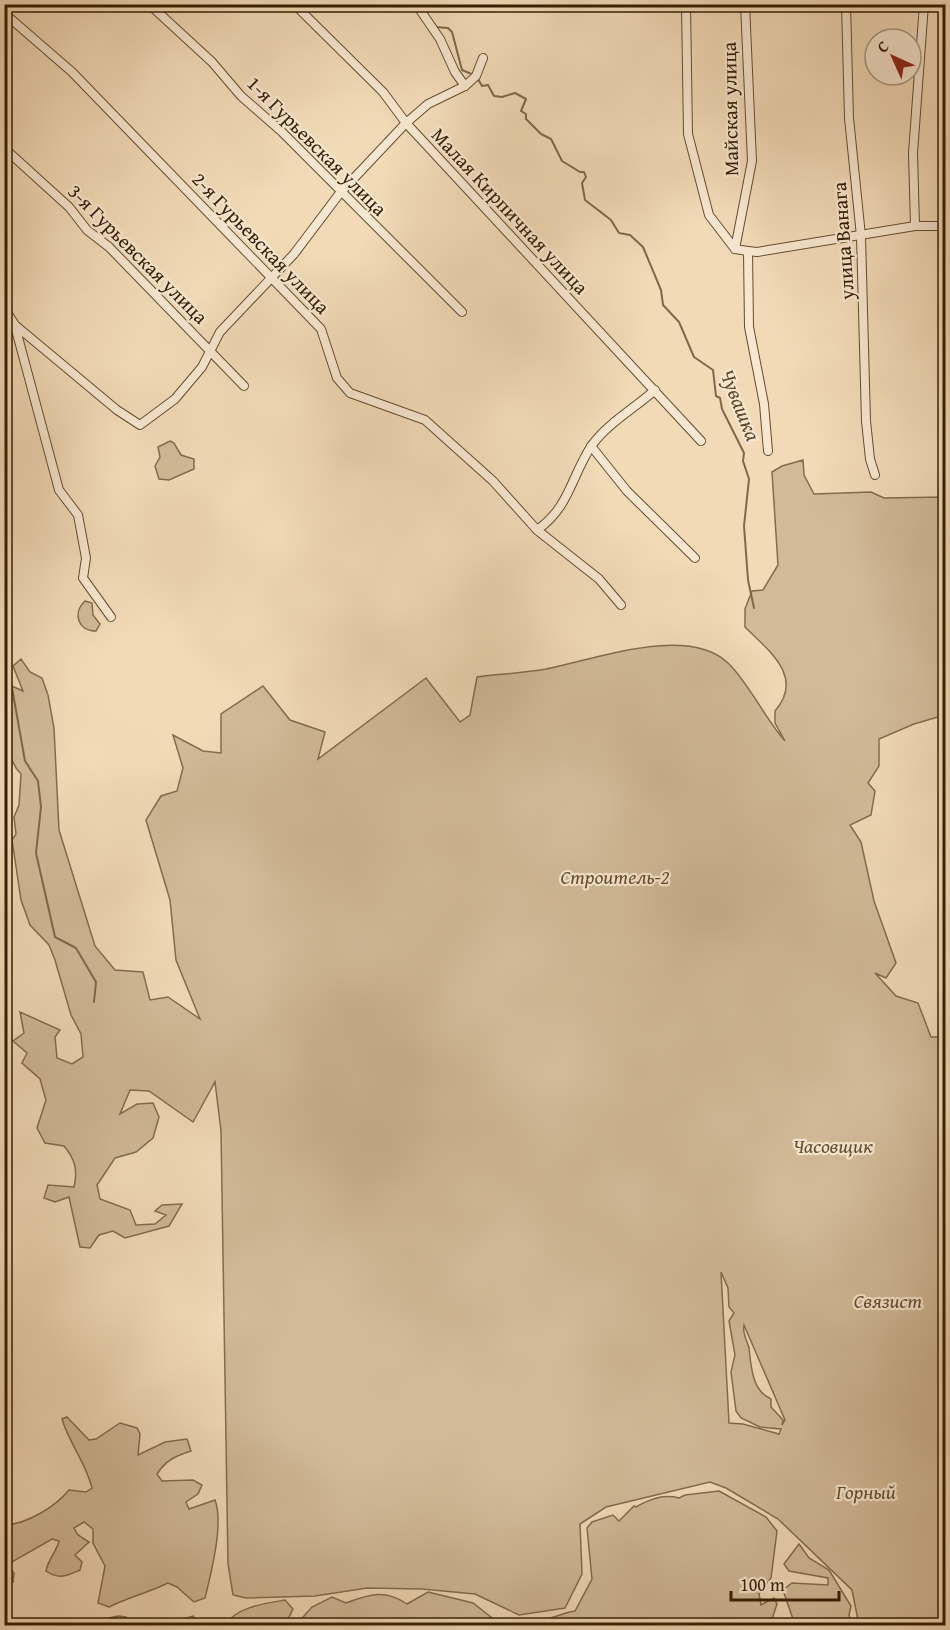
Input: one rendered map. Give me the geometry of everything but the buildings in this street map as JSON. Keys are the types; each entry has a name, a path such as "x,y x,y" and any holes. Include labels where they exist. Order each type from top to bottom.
{"street":[{"name":"1-я Гурьевская улица","path":"149,4 212,62 241,96 281,131 340,193 462,312"},
{"name":"Малая Кирпичная улица","path":"294,4 383,93 406,123 540,264 598,333 655,390 700,441"},
{"path":"416,4 440,39 454,72 465,86"},
{"path":"686,4 688,134 709,215 735,249 757,252 915,226 945,226"},
{"name":"Майская улица","path":"735,249 744,214 752,161 745,4"},
{"name":"улица Ванага","path":"846,4 849,118 861,236 866,421 870,459 875,475"},
{"path":"915,226 913,153 924,4"},
{"name":"2-я Гурьевская улица","path":"4,13 72,72 184,185 207,213 321,329 337,378 350,393 425,420 493,481 537,530 598,579 621,605"},
{"path":"4,308 15,325 117,410 140,424 175,399 212,352 220,332 294,254 340,193 406,123 428,104 465,86 476,76 483,58"},
{"name":"3-я Гурьевская улица","path":"4,148 69,207 87,230 110,248 244,386"},
{"path":"748,251 749,327 764,404 768,451"},
{"path":"15,325 59,490 78,515 86,558 83,578 111,616"},
{"path":"537,530 553,518 565,501 591,446 604,431 655,390"},
{"path":"591,446 650,516 695,558"}],"green space":[{"path":"170,441 174,443 181,455 194,459 194,469 169,480 159,479 155,466 160,457 158,447"},
{"name":"Строитель-2","path":"803,460 804,475 814,494 871,492 884,498 945,497 945,715 914,724 879,739 879,766 868,783 875,791 871,815 850,825 861,842 874,901 896,963 886,978 875,973 896,996 918,1003 931,1037 945,1037 945,1625 859,1625 852,1590 778,1519 726,1488 710,1482 606,1507 580,1524 582,1574 565,1608 519,1615 475,1594 422,1589 367,1588 315,1596 246,1598 233,1595 228,1564 221,1131 215,1082 193,1122 149,1091 130,1090 120,1114 137,1104 153,1103 159,1117 153,1138 136,1152 115,1158 97,1185 100,1199 130,1210 136,1225 155,1224 166,1215 155,1211 162,1205 182,1204 169,1226 125,1238 113,1231 99,1235 90,1248 80,1247 69,1197 55,1202 44,1198 48,1185 74,1187 75,1165 64,1146 45,1143 37,1128 46,1100 40,1079 22,1063 27,1053 13,1041 24,1033 20,1012 60,1030 55,1037 57,1058 72,1064 83,1057 81,1034 71,1015 55,960 49,945 30,925 21,900 12,840 16,834 14,817 19,805 21,774 11,756 10,719 5,717 5,683 23,691 13,666 21,659 30,672 42,678 48,695 54,728 59,830 95,946 115,970 143,972 150,1000 168,997 200,1019 176,960 170,900 146,820 161,796 177,791 183,768 173,735 203,751 221,753 221,714 263,686 290,720 325,732 318,759 426,678 460,722 470,715 477,677 529,672 614,653 665,645 689,646 710,652 728,663 785,741 775,723 775,711 783,699 786,687 785,676 773,655 745,627 745,609 752,591 763,590 778,565 772,472 782,466","holes":["721,1272 728,1288 729,1307 734,1313 729,1321 735,1355 731,1372 736,1411 741,1418 760,1427 781,1429 779,1434 743,1424 729,1423","744,1325 785,1420 782,1425 783,1420 771,1407 771,1399 756,1384"]},
{"path":"85,601 92,603 93,615 100,624 96,631 85,628 79,620 79,611"},
{"path":"67,1417 89,1440 96,1439 120,1423 137,1428 140,1434 138,1455 165,1442 187,1439 191,1451 171,1460 157,1474 162,1481 193,1480 202,1485 198,1494 186,1502 189,1509 215,1500 217,1535 205,1598 194,1602 177,1587 168,1583 109,1607 98,1603 105,1566 93,1543 93,1529 84,1522 74,1528 78,1535 89,1542 75,1555 82,1562 80,1570 63,1576 46,1571 59,1541 52,1539 10,1563 8,1565 14,1573 13,1582 5,1579 5,1525 31,1518 56,1502 69,1490 86,1492 92,1488 86,1470 65,1428 62,1419"},
{"path":"719,1491 766,1517 777,1531 771,1578 759,1594 761,1605 774,1598 777,1604 770,1625 521,1625 528,1621 575,1611 592,1579 587,1528 592,1522 613,1515 619,1521 634,1506 657,1498 679,1498 685,1495"},
{"path":"799,1544 809,1558 829,1570 851,1606 849,1615 852,1625 795,1625 783,1590 792,1583 828,1585 828,1578 789,1571 784,1564"},
{"path":"428,1592 473,1603 501,1625 296,1625 312,1607 332,1597 346,1603 377,1594 392,1596 407,1604"},
{"path":"285,1600 293,1609 285,1625 226,1625 236,1614 244,1610 261,1604"},
{"path":"193,1616 199,1625 162,1625"},
{"path":"126,1617 128,1625 106,1625 109,1618"}],"waterway":[{"name":"Чувашка","path":"435,27 448,28 452,32 462,70 474,75"},
{"name":"Чувашка","path":"478,79 482,86 488,85 494,96 502,97 515,93 526,99 521,111 526,114 526,119 541,134 551,139 562,161 584,172 586,177 582,183 585,200 611,220 619,233 630,235 643,247 661,290 663,305 679,322 694,357 713,370 716,396 720,398 722,409 744,453 743,461 749,479 744,526 748,580 754,608"},
{"path":"4,643 25,761 38,781 41,807 36,853 55,937 76,948 96,982 94,1002"}],"park label":[{"name":"Часовщик","path":"833,1146"},
{"name":"Связист","path":"888,1301"},
{"name":"Горный","path":"866,1492"}]}
